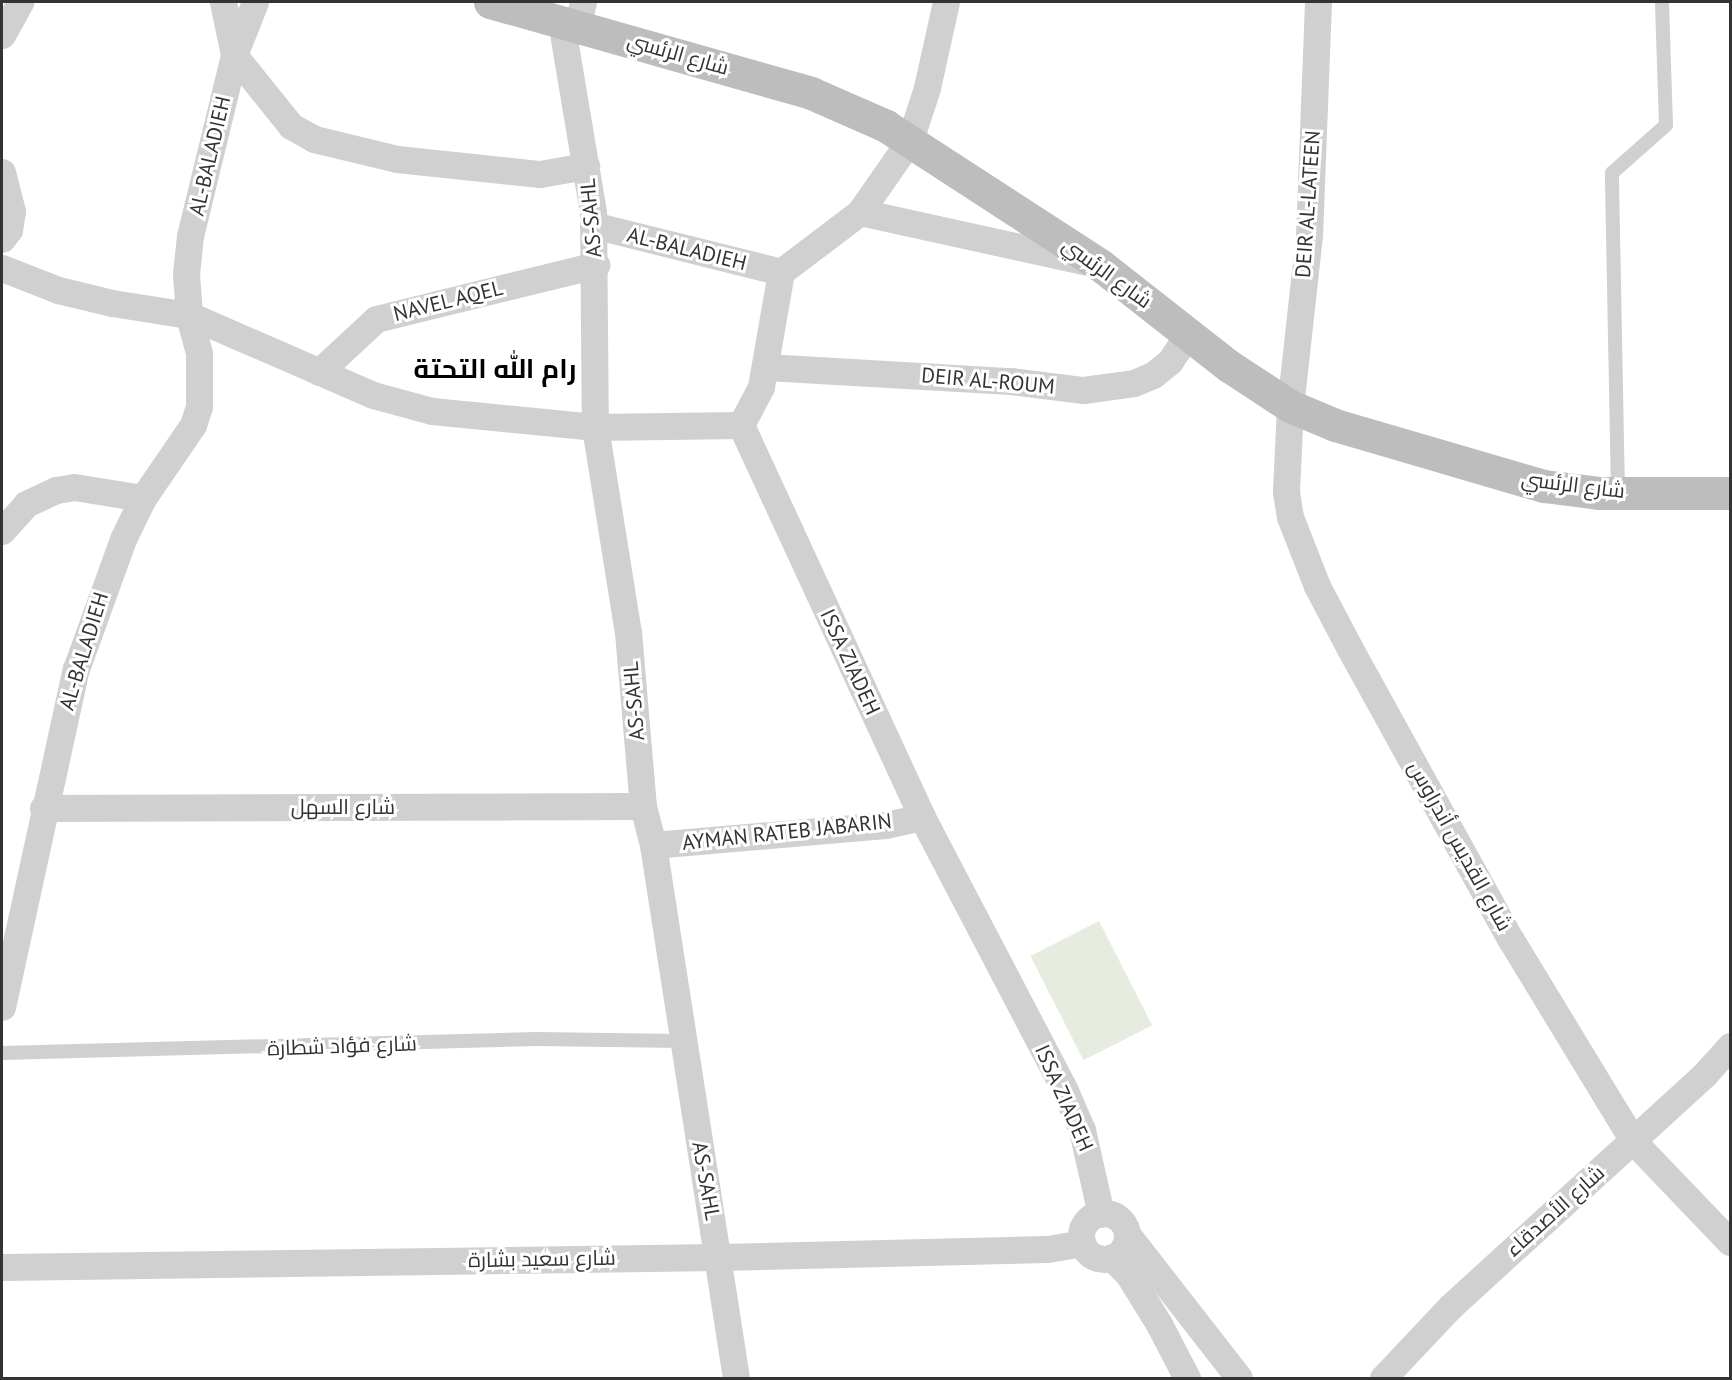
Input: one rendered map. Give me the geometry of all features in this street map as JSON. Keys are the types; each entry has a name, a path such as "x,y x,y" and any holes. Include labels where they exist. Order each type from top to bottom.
{"main road":[{"name":"شارع الرئسي","path":"490,2 558,13 811,93 910,140 1100,265 1188,334 1290,406 1335,425 1493,473 1544,486 1618,493 1731,493"}],"street":[{"path":"2,35 20,2"},
{"path":"223,2 234,56 291,126 314,139 397,159 540,174 586,166"},
{"name":"AL-BALADIEH","path":"2,1007 43,808 76,669 106,580 143,498 174,456 199,407 199,353 189,315 186,274 190,236 234,56 255,2"},
{"path":"2,268 58,290 112,303 189,315 373,395 432,411 595,427 741,424 753,407 766,367 782,273 860,212 910,140 927,88 946,2"},
{"name":"DEIR AL-LATEEN","path":"1290,406 1309,235 1318,2"},
{"name":"AS-SAHL","path":"558,13 586,166 593,225 596,265 595,427 627,624 643,806 653,845 736,1378"},
{"path":"2,171 12,212 9,230 2,239"},
{"path":"860,212 1100,265"},
{"name":"AL-BALADIEH","path":"593,225 782,273"},
{"name":"NAVEL AQEL","path":"320,372 376,319 596,265"},
{"name":"DEIR AL-ROUM","path":"766,367 1011,381 1083,390 1134,383 1153,375 1170,361 1188,334"},
{"name":"شارع القديس أندراوس","path":"1290,406 1286,492 1290,517 1317,586 1511,940 1633,1141 1731,1242"},
{"name":"ISSA ZIADEH","path":"741,424 922,817 1065,1091 1094,1170 1101,1214"},
{"path":"2,531 27,504 56,490 74,487 143,498"},
{"name":"شارع السهل","path":"43,808 643,806"},
{"name":"AYMAN RATEB JABARIN","path":"653,845 885,825 922,817"},
{"name":"شارع الأصدقاء","path":"1383,1378 1450,1307 1633,1141 1731,1046"},
{"path":"1187,1378 1146,1304 1112,1258 1091,1255 1082,1243 1086,1221 1101,1214 1120,1220 1127,1234 1239,1378"},
{"path":"1112,1258 1123,1248 1127,1234"},
{"name":"شارع سعيد بشارة","path":"2,1267 718,1257 1048,1249 1082,1243"}],"lane":[{"path":"1618,493 1612,173 1666,124 1662,2"},
{"name":"شارع فؤاد شطارة","path":"2,1053 536,1040 682,1041"}],"shaded area":[{"path":"1099,921 1152,1025 1084,1060 1030,956"}],"district":[{"name":"رام الله التحتة","path":"495,369"}]}
